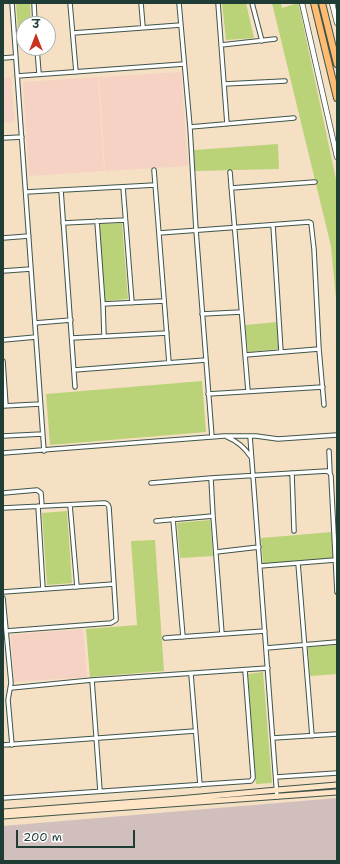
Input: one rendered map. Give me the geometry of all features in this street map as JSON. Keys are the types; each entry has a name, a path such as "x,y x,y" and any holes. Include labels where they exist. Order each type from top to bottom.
{"highway":[{"path":"314,3 337,98"},
{"path":"322,3 337,64"}],"main road":[{"path":"3,812 337,785"},
{"path":"3,816 337,792"}],"street":[{"path":"12,3 44,451"},
{"path":"34,3 35,16"},
{"path":"70,3 76,72"},
{"path":"142,3 143,28"},
{"path":"180,3 212,437"},
{"path":"218,3 227,124"},
{"path":"252,3 262,41"},
{"path":"302,3 337,157"},
{"path":"332,3 337,23"},
{"path":"73,33 181,25"},
{"path":"221,45 275,39"},
{"path":"38,56 39,74"},
{"path":"3,58 16,57"},
{"path":"17,76 184,64"},
{"path":"224,84 285,81"},
{"path":"190,127 294,118"},
{"path":"3,138 22,137"},
{"path":"154,170 169,363"},
{"path":"230,172 248,392"},
{"path":"231,188 314,182"},
{"path":"26,192 155,185"},
{"path":"123,187 132,303"},
{"path":"61,190 75,387"},
{"path":"63,223 125,220"},
{"path":"97,221 104,336"},
{"path":"159,233 311,223 324,405"},
{"path":"273,225 281,352"},
{"path":"3,238 29,236"},
{"path":"3,271 31,269"},
{"path":"103,304 164,301"},
{"path":"202,314 241,312"},
{"path":"35,323 71,320"},
{"path":"72,338 167,333"},
{"path":"3,340 36,337"},
{"path":"245,355 319,349"},
{"path":"74,370 206,360"},
{"path":"3,361 5,406 40,404"},
{"path":"208,394 323,387"},
{"path":"3,436 42,434"},
{"path":"224,436 237,442 252,458"},
{"path":"3,453 224,436 261,436 278,439 337,436"},
{"path":"250,436 277,797"},
{"path":"329,451 337,592"},
{"path":"150,483 324,471 330,473"},
{"path":"292,473 294,531"},
{"path":"211,478 222,634"},
{"path":"3,493 37,490 40,492 43,589"},
{"path":"3,508 106,503 109,508 116,617 114,622 6,631"},
{"path":"70,505 76,587"},
{"path":"156,521 213,516"},
{"path":"173,519 183,636"},
{"path":"216,552 258,547"},
{"path":"260,566 335,560"},
{"path":"298,564 312,736"},
{"path":"3,592 114,584"},
{"path":"3,598 4,623 11,688 8,700 12,745"},
{"path":"165,638 265,632"},
{"path":"266,648 337,642"},
{"path":"3,661 9,661"},
{"path":"11,688 92,680 268,668"},
{"path":"3,798 251,781 253,778 245,670"},
{"path":"191,674 200,785"},
{"path":"92,680 100,791"},
{"path":"3,746 96,738 195,732"},
{"path":"273,738 337,734"},
{"path":"276,777 337,773"}],"shaded area":[{"path":"181,72 188,166 105,171 99,77"},
{"path":"11,77 15,122 3,123 3,78"},
{"path":"98,77 104,171 29,176 23,82"},
{"path":"83,629 87,677 14,682 11,635"},
{"path":"337,798 337,861 3,861 3,826"}],"green space":[{"path":"16,3 30,3 31,16 17,16"},
{"path":"222,3 246,3 254,38 226,40"},
{"path":"272,3 281,3 282,8 298,3 337,184 337,309 331,246"},
{"path":"278,144 279,169 195,171 194,150"},
{"path":"122,223 128,299 105,301 99,224"},
{"path":"277,322 279,349 248,352 245,325"},
{"path":"202,381 206,432 50,445 46,394"},
{"path":"67,511 72,583 47,585 42,513"},
{"path":"210,520 213,556 180,558 177,523"},
{"path":"332,532 334,558 263,564 261,538"},
{"path":"155,540 164,671 90,677 86,629 137,625 131,541"},
{"path":"337,645 337,674 310,676 308,647"},
{"path":"263,672 272,783 256,784 248,674"}]}
